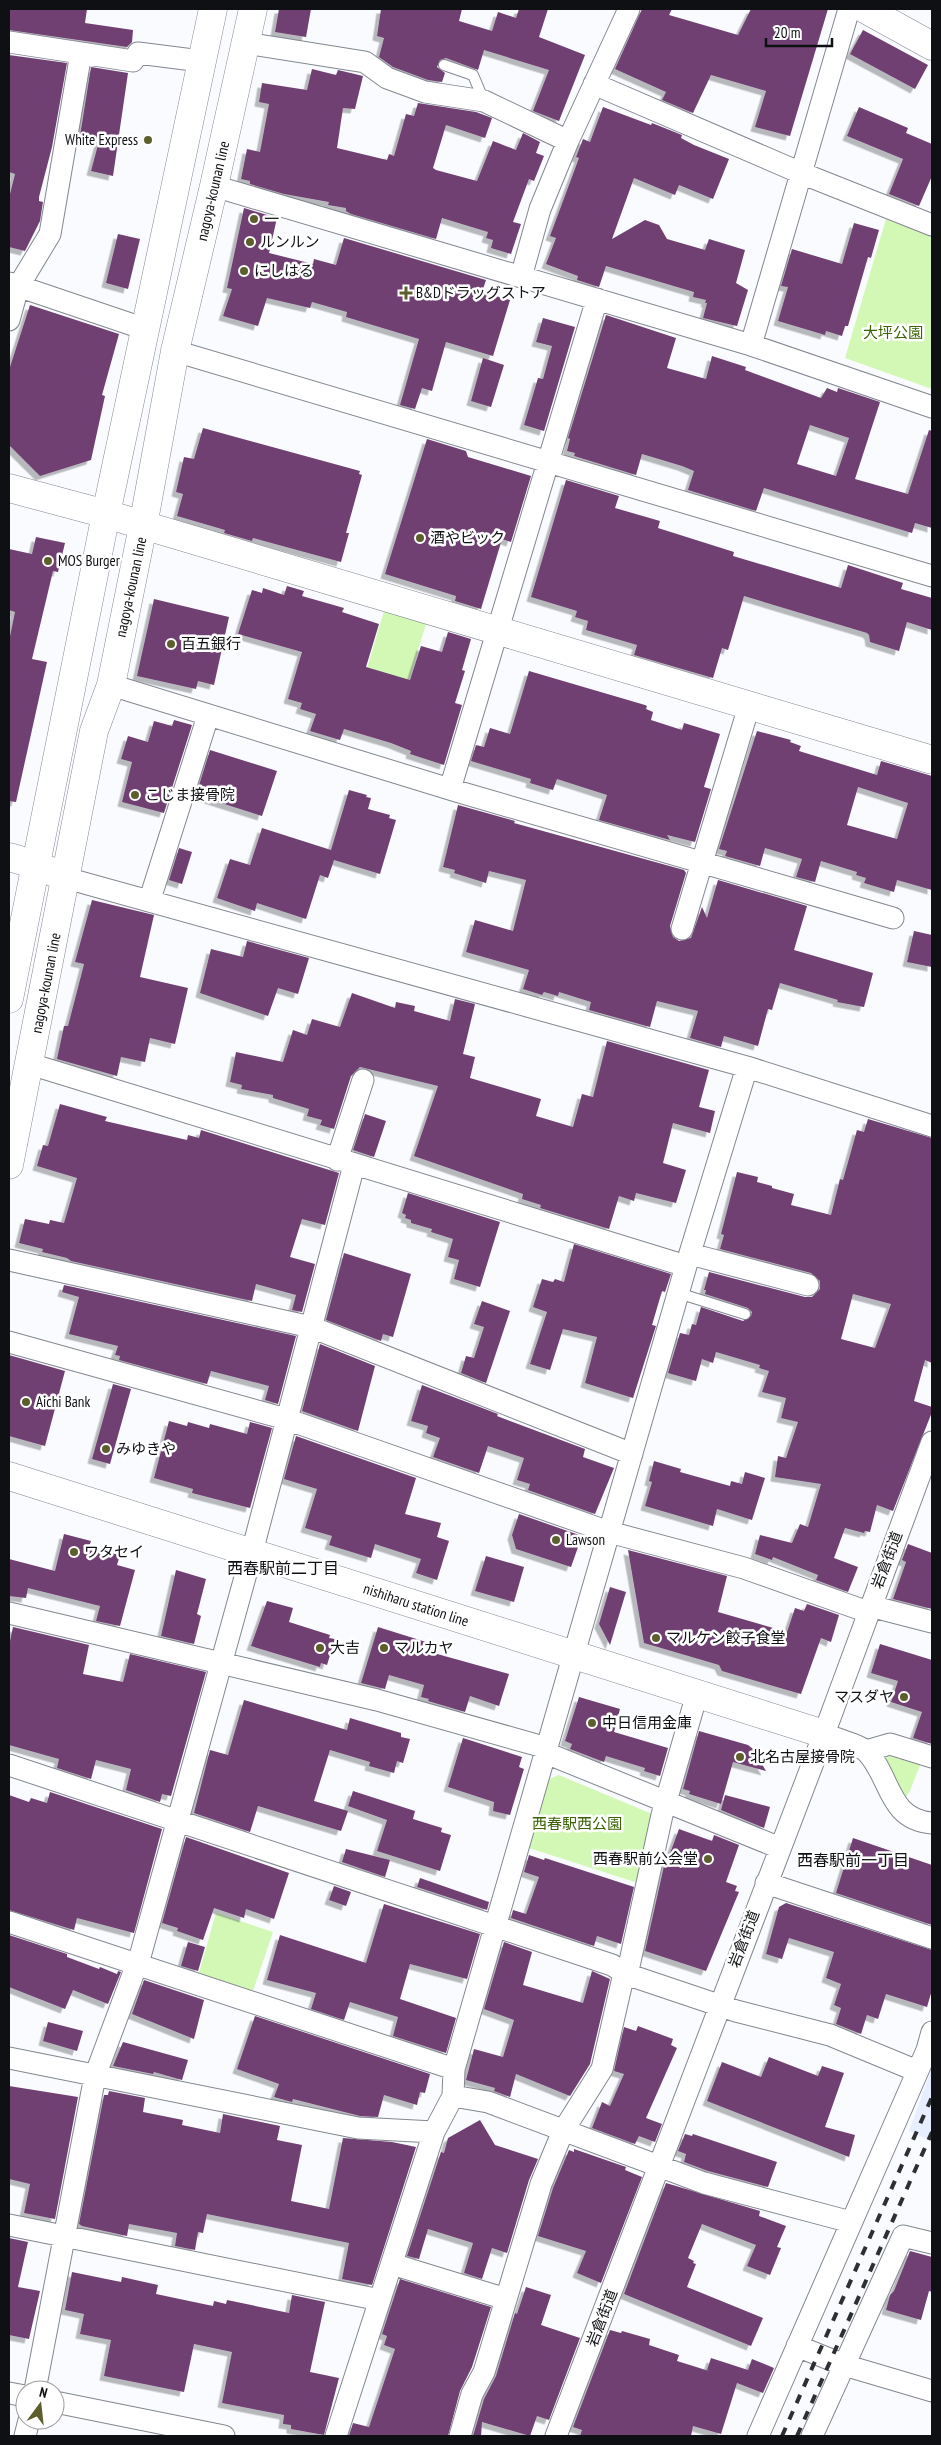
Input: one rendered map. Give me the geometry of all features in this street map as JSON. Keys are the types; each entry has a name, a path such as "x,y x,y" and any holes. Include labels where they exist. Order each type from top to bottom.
{"main road":[{"path":"9,999 106,514 212,9"},
{"name":"nagoya-kounan line","path":"9,1165 94,731 111,685 143,526 175,351 253,9"},
{"path":"865,9 932,46"},
{"path":"9,488 106,514 931,759"},
{"path":"9,857 37,865 66,878"},
{"name":"nishiharu station line","path":"9,1476 824,1734"}],"street":[{"path":"521,277 540,209 568,141 629,9"},
{"path":"751,345 849,9"},
{"path":"9,42 133,61 138,53 201,61"},
{"path":"246,43 365,62 388,78 425,92 484,101 568,141"},
{"path":"9,320 14,285 50,234 81,53"},
{"path":"594,84 801,173 932,225"},
{"path":"214,186 751,345 932,407"},
{"path":"14,285 145,329"},
{"path":"450,788 597,299"},
{"path":"175,351 932,576"},
{"path":"111,685 208,716 894,918"},
{"path":"682,929 749,706"},
{"path":"150,899 208,716"},
{"path":"66,878 150,899 747,1067 932,1126"},
{"path":"30,1064 346,1162 688,1260 808,1285"},
{"path":"336,2436 434,2132 453,2096 454,2069 678,1293 747,1067"},
{"path":"37,2380 95,2076 141,1953 252,1552 311,1327 363,1080"},
{"path":"9,1260 311,1327 632,1454"},
{"path":"9,1342 286,1419 609,1532 744,1568 869,1609 932,1622"},
{"name":"岩倉街道","path":"556,2436 660,2168 719,2005 824,1734 932,1442"},
{"path":"9,1613 377,1700 547,1750 780,1848"},
{"path":"460,2436 472,2394 484,2372 541,2184 563,2131 602,2069 667,1802 697,1694"},
{"path":"824,1734 866,1751 879,1769 894,1803 911,1816 932,1823"},
{"path":"866,1751 890,1744 932,1757"},
{"path":"9,1765 612,1965 626,1974 719,2005 830,2035 917,2071"},
{"path":"766,1883 932,1938"},
{"path":"9,1922 454,2069"},
{"path":"758,2436 917,2071 932,2032"},
{"path":"9,2058 358,2128 434,2132"},
{"path":"453,2096 488,2102 704,2183 851,2222"},
{"path":"9,2225 380,2300"},
{"path":"812,2436 903,2236 932,2244"},
{"path":"392,2264 506,2299"},
{"path":"797,2346 844,2365 932,2391"},
{"path":"65,2404 224,2436"}],"lane":[{"path":"444,65 473,75 484,101"},
{"path":"678,1293 745,1314"}],"shaded area":[{"path":"932,2068 932,2141 909,2131"}],"green space":[{"name":"大坪公園","path":"886,219 932,237 932,389 845,358"},
{"path":"384,611 426,624 407,687 365,675"},
{"path":"890,1756 920,1765 906,1797 901,1796 884,1761 886,1757"},
{"name":"西春駅西公園","path":"559,1775 652,1814 638,1883 529,1848 547,1780"},
{"path":"216,1913 273,1932 252,1994 198,1976"}],"building":[{"path":"9,9 87,9 85,23 133,30 132,42 127,47 9,30"},
{"path":"279,9 311,9 306,37 275,32"},
{"path":"381,9 462,9 459,21 492,31 498,12 516,18 519,9 548,9 539,37 585,55 559,121 533,111 549,70 484,50 478,70 446,58 440,60 437,67 445,73 442,82 428,80 393,67 379,57 384,38 377,36"},
{"path":"642,9 672,9 669,15 738,35 751,9 828,9 790,136 755,127 766,91 711,75 693,113 662,100 666,92 615,69"},
{"path":"863,30 928,65 915,89 850,54"},
{"path":"9,55 67,63 52,147 39,197 39,201 43,202 40,221 25,251 9,247 9,198 15,174 9,172"},
{"path":"91,67 128,73 113,176 91,171 99,141 80,136"},
{"path":"312,69 336,75 338,70 363,76 355,109 343,108 337,148 387,160 389,154 394,156 406,114 414,116 418,103 476,112 492,118 485,138 446,125 433,168 436,170 477,181 493,141 516,150 523,133 540,142 536,153 544,156 534,181 529,179 513,222 521,224 511,254 491,248 493,240 486,238 488,232 442,218 436,239 351,214 346,211 346,208 328,205 329,202 284,194 250,184 250,181 241,179 247,149 260,152 269,104 259,102 262,83 307,90"},
{"path":"603,107 682,135 681,138 694,145 729,159 713,199 679,185 675,195 634,178 612,239 645,220 659,225 667,239 705,250 709,239 745,250 736,283 748,290 737,326 703,318 706,300 693,297 694,292 606,266 599,287 577,280 578,276 546,264 556,238 550,236 579,158 576,157 583,139 590,142"},
{"path":"859,107 908,128 906,133 932,144 932,176 919,206 889,194 903,159 847,136"},
{"path":"244,208 277,218 269,253 313,264 314,259 336,265 344,238 486,280 482,292 510,300 493,356 446,342 432,391 422,388 415,409 400,405 419,339 346,317 347,312 312,302 310,308 267,298 258,326 223,316 232,289 227,288"},
{"path":"854,223 879,230 871,258 868,257 848,326 845,326 842,336 826,331 825,335 778,321 788,287 781,286 792,249 842,264"},
{"path":"118,234 140,239 128,289 106,283"},
{"path":"30,305 119,334 102,395 105,396 91,460 40,476 9,445 9,370"},
{"path":"606,315 676,338 667,368 706,379 712,356 746,367 745,370 821,398 827,388 837,392 838,388 880,402 855,479 908,494 929,430 932,431 932,528 915,523 912,533 764,488 756,511 688,490 694,471 682,466 642,454 636,475 574,456 575,453 567,451 570,439 568,438","holes":["810,425 849,438 836,476 797,464"]},
{"path":"543,318 575,327 544,431 524,425 538,378 543,379 552,346 536,342"},
{"path":"483,358 504,365 491,407 471,401"},
{"path":"203,428 360,471 359,474 362,475 346,533 349,533 341,562 253,538 252,541 224,533 225,530 177,516 183,494 176,492 184,457 194,459"},
{"path":"427,439 466,451 468,457 531,476 511,542 502,539 481,609 455,601 456,596 385,574"},
{"path":"566,480 619,496 615,508 660,521 658,528 734,552 733,556 841,588 848,565 903,583 901,589 932,598 932,630 907,622 899,651 870,642 867,633 744,596 728,650 722,648 713,678 634,655 637,645 586,630 588,621 575,617 577,611 531,597"},
{"path":"36,537 65,543 58,572 53,571 32,659 47,662 16,802 9,801 9,641 15,612 9,610 9,549 32,554"},
{"path":"287,586 304,591 302,596 344,608 342,612 379,624 366,667 410,680 421,646 442,652 448,632 471,639 462,670 465,671 455,703 462,705 444,765 410,754 411,751 391,743 344,729 340,740 310,731 316,714 300,709 302,703 288,699 302,652 238,634 252,590 262,593 263,588 284,595"},
{"path":"154,599 229,617 214,685 198,681 196,689 137,676"},
{"path":"529,671 645,705 647,706 646,709 653,712 651,720 682,730 684,723 720,734 704,787 711,789 695,842 667,835 670,840 599,820 607,795 557,779 553,790 530,783 531,779 471,761 476,745 484,747 490,728 510,734"},
{"path":"174,720 192,725 164,813 122,802 132,762 121,759 128,736 148,742 154,721 172,726"},
{"path":"757,731 791,740 790,742 801,746 799,751 877,775 881,761 932,776 932,890 897,880 894,892 864,883 866,878 856,875 857,872 821,861 815,882 796,877 802,859 765,848 760,866 725,856 727,851 719,849","holes":["858,787 908,803 897,839 847,825"]},
{"path":"210,750 277,771 262,816 196,795"},
{"path":"349,790 371,798 368,809 390,815 389,818 396,820 380,874 334,860 328,878 320,875 306,919 257,903 255,911 217,898 230,859 250,865 262,828 331,850"},
{"path":"458,805 515,821 514,823 684,870 686,873 670,926 673,937 679,941 691,938 702,907 707,918 718,880 807,906 794,950 873,973 864,1007 837,1002 838,1000 780,983 772,1010 768,1009 758,1046 724,1036 721,1047 690,1038 698,1011 657,1001 650,1027 589,1010 591,1002 559,992 558,996 544,992 542,995 523,989 529,970 466,952 475,920 513,931 526,880 489,871 486,883 454,873 455,870 443,867"},
{"path":"179,848 192,852 182,884 169,880"},
{"path":"92,900 154,915 140,977 188,988 175,1044 150,1038 145,1062 121,1057 117,1076 57,1059 64,1026 68,1026 84,964 75,962"},
{"path":"914,931 932,935 932,967 907,962"},
{"path":"247,941 309,958 298,994 278,988 268,1016 200,993 211,949 243,957"},
{"path":"352,993 395,1008 396,1002 415,1006 414,1011 450,1021 455,999 475,1004 463,1054 475,1057 470,1078 541,1099 536,1116 573,1127 582,1094 593,1097 607,1041 709,1070 699,1107 715,1111 710,1133 673,1123 663,1163 686,1170 676,1203 636,1193 634,1201 619,1196 609,1229 540,1208 541,1205 522,1199 523,1194 414,1156 438,1086 360,1067 351,1076 334,1129 320,1125 322,1120 307,1116 309,1109 273,1098 273,1095 241,1089 242,1085 230,1082 236,1052 283,1062 293,1030 307,1035 312,1019 340,1027"},
{"path":"60,1104 107,1117 105,1121 187,1140 188,1135 199,1138 201,1130 339,1173 325,1225 302,1219 290,1257 315,1264 302,1312 292,1310 296,1295 256,1284 252,1301 71,1261 67,1258 42,1252 43,1249 19,1243 25,1219 49,1224 50,1220 64,1223 77,1178 37,1166 43,1145 48,1146"},
{"path":"365,1114 386,1121 374,1157 353,1150"},
{"path":"868,1119 932,1138 932,1363 925,1360 914,1401 932,1407 932,1412 893,1511 877,1505 870,1532 865,1531 864,1533 845,1528 834,1558 858,1567 848,1592 816,1580 818,1575 773,1557 772,1560 755,1554 760,1535 792,1543 800,1524 808,1527 821,1484 775,1477 778,1456 786,1458 798,1422 781,1418 786,1398 762,1392 769,1371 759,1368 760,1365 716,1352 713,1363 702,1359 696,1381 668,1373 680,1333 689,1335 692,1324 696,1325 701,1307 743,1321 751,1316 752,1312 748,1308 705,1294 706,1290 704,1290 709,1272 805,1297 812,1297 820,1289 820,1281 811,1273 720,1249 724,1235 721,1234 737,1172 758,1177 757,1182 794,1194 791,1205 831,1215 840,1179 843,1180 857,1130 864,1132","holes":["853,1294 891,1304 875,1348 841,1339"]},
{"path":"408,1193 500,1222 480,1287 454,1279 459,1260 448,1257 453,1239 431,1232 432,1229 411,1223 411,1220 405,1218 406,1215 402,1213"},
{"path":"574,1244 671,1274 665,1292 662,1291 652,1325 656,1326 633,1398 585,1383 597,1337 563,1329 550,1370 530,1364 547,1312 533,1307 542,1279 553,1282 555,1279 564,1282"},
{"path":"344,1253 411,1274 393,1337 383,1334 381,1341 326,1320"},
{"path":"64,1285 296,1336 278,1404 265,1400 269,1386 211,1371 207,1384 119,1360 120,1356 115,1355 118,1346 69,1334 79,1297 62,1292"},
{"path":"482,1301 510,1311 486,1383 461,1373 466,1356 474,1358 484,1327 474,1324"},
{"path":"320,1344 375,1366 358,1431 302,1411"},
{"path":"9,1355 65,1371 45,1446 9,1436"},
{"path":"113,1384 131,1389 110,1464 92,1459"},
{"path":"422,1385 585,1449 583,1457 614,1468 595,1514 528,1490 530,1484 517,1480 524,1458 488,1446 479,1473 433,1457 440,1438 426,1433 428,1426 411,1421"},
{"path":"169,1421 187,1426 188,1422 209,1428 210,1424 247,1434 250,1422 272,1428 250,1508 192,1493 193,1489 154,1478"},
{"path":"296,1436 416,1478 405,1514 441,1523 437,1537 449,1541 437,1580 416,1573 421,1559 375,1544 371,1558 329,1545 332,1536 305,1528 317,1489 284,1479"},
{"path":"654,1461 681,1469 680,1472 730,1486 731,1481 742,1484 745,1472 765,1478 752,1520 717,1509 713,1526 645,1506 652,1482 649,1481"},
{"path":"519,1514 582,1536 571,1567 516,1549 512,1535"},
{"path":"64,1534 91,1541 89,1547 120,1555 117,1565 135,1570 120,1626 96,1621 100,1606 28,1588 26,1598 9,1596 9,1559 55,1571"},
{"path":"908,1544 932,1553 932,1609 893,1599 906,1562 902,1560"},
{"path":"628,1550 727,1576 718,1612 787,1632 795,1608 804,1611 807,1604 839,1615 831,1642 821,1638 801,1694 722,1671 719,1665 644,1643"},
{"path":"486,1556 524,1567 514,1602 475,1591"},
{"path":"176,1570 206,1579 197,1614 201,1616 194,1644 161,1636"},
{"path":"610,1587 626,1592 610,1645 599,1624"},
{"path":"267,1601 293,1608 289,1622 330,1635 329,1638 335,1639 327,1665 321,1663 320,1667 251,1646"},
{"path":"13,1627 89,1645 83,1674 123,1682 130,1654 206,1672 171,1796 162,1794 160,1802 126,1790 131,1769 96,1760 91,1779 57,1768 59,1759 9,1745 9,1646"},
{"path":"378,1627 426,1642 423,1650 509,1674 499,1706 470,1696 465,1712 428,1701 429,1699 421,1697 424,1685 389,1675 385,1689 361,1683"},
{"path":"880,1644 932,1660 932,1744 913,1738 922,1712 891,1702 898,1681 871,1673"},
{"path":"579,1697 620,1709 614,1732 668,1748 660,1776 644,1771 645,1768 606,1756 604,1762 570,1749 572,1744 565,1741"},
{"path":"244,1700 347,1730 350,1718 401,1733 401,1737 410,1739 403,1763 397,1761 394,1773 369,1766 370,1762 330,1750 314,1801 348,1811 341,1831 258,1806 250,1832 194,1813 210,1750 228,1755"},
{"path":"699,1731 748,1745 753,1749 766,1771 733,1762 721,1804 689,1794 690,1791 683,1789"},
{"path":"463,1738 522,1757 519,1767 524,1769 510,1815 493,1811 494,1802 448,1787"},
{"path":"353,1791 415,1811 413,1819 442,1828 441,1832 451,1835 440,1871 377,1851 387,1820 348,1806"},
{"path":"50,1792 162,1829 134,1933 77,1918 74,1930 9,1910 9,1795 29,1802 31,1798 47,1803"},
{"path":"725,1795 770,1807 764,1828 721,1810"},
{"path":"679,1829 712,1841 714,1835 739,1845 726,1882 737,1886 735,1891 739,1892 706,1971 645,1951 664,1866"},
{"path":"186,1837 289,1873 274,1919 246,1909 244,1918 214,1908 203,1940 177,1931 178,1928 162,1923"},
{"path":"853,1838 932,1865 932,1925 836,1893"},
{"path":"346,1849 390,1860 385,1877 342,1862"},
{"path":"529,1855 544,1860 545,1858 634,1887 621,1944 597,1936 594,1946 511,1918 513,1910 526,1914 539,1877 524,1872"},
{"path":"420,1878 489,1902 487,1910 417,1887"},
{"path":"334,1886 351,1892 346,1906 329,1900"},
{"path":"786,1903 932,1950 932,1990 927,2007 886,1994 878,2019 867,2015 861,2034 836,2024 841,2008 834,2005 841,1984 826,1978 834,1952 789,1938 782,1959 766,1954 779,1907"},
{"path":"384,1904 480,1934 467,1979 410,1964 400,1999 456,2018 446,2053 393,2036 398,2017 350,2002 344,2020 311,2009 316,1993 267,1980 280,1935 366,1963"},
{"path":"9,1935 67,1954 67,1957 99,1969 100,1967 117,1974 118,1971 121,1972 108,2004 73,1990 65,2009 9,1987"},
{"path":"188,1942 205,1947 198,1971 181,1966"},
{"path":"504,1942 532,1952 523,1985 583,2003 592,1971 610,1979 590,2064 570,2096 516,2074 510,2097 494,2091 495,2088 466,2080 474,2049 503,2057 514,2020 484,2009"},
{"path":"144,1980 204,2000 194,2039 132,2014"},
{"path":"255,2016 430,2074 425,2093 420,2092 417,2105 384,2095 378,2117 360,2116 293,2099 292,2102 274,2097 279,2084 237,2069"},
{"path":"48,2022 83,2031 77,2051 43,2041"},
{"path":"638,2026 673,2039 671,2045 677,2048 646,2118 662,2124 655,2142 639,2136 635,2144 592,2128 602,2102 610,2106 624,2074 614,2071 624,2027 636,2031"},
{"path":"123,2042 188,2060 182,2080 154,2072 153,2074 113,2066"},
{"path":"769,2057 818,2076 822,2066 844,2073 825,2127 855,2135 849,2157 707,2101 722,2062 761,2077"},
{"path":"9,2086 78,2097 55,2219 24,2213 30,2184 9,2179"},
{"path":"109,2091 145,2098 143,2112 183,2120 182,2125 220,2133 223,2114 280,2126 277,2140 302,2145 291,2201 329,2209 343,2138 392,2142 416,2147 372,2285 342,2279 349,2243 207,2214 203,2233 198,2232 195,2250 175,2246 177,2233 129,2224 127,2236 79,2224 104,2095 108,2095"},
{"path":"480,2120 495,2145 538,2159 529,2180 507,2253 492,2248 482,2279 464,2273 473,2243 428,2229 419,2259 407,2256 441,2152 444,2153 448,2138"},
{"path":"685,2134 692,2136 693,2134 777,2162 768,2187 708,2171 684,2162 686,2154 678,2151"},
{"path":"574,2149 626,2167 625,2170 642,2177 601,2283 577,2273 586,2251 538,2236 553,2188 569,2150 574,2152"},
{"path":"666,2183 760,2211 759,2216 786,2226 777,2247 781,2248 770,2275 747,2266 756,2245 702,2224 688,2258 696,2264 687,2287 763,2318 751,2346 624,2294"},
{"path":"9,2238 28,2242 18,2287 40,2291 29,2339 9,2335"},
{"path":"910,2251 932,2257 932,2292 929,2291 921,2320 886,2310 890,2295 894,2291"},
{"path":"72,2272 121,2282 122,2277 158,2285 156,2294 213,2306 214,2301 226,2304 227,2300 289,2313 292,2295 325,2302 310,2372 339,2378 324,2435 291,2429 291,2425 283,2424 284,2415 222,2403 232,2352 194,2344 184,2392 104,2376 111,2340 80,2334 84,2314 65,2310"},
{"path":"400,2279 491,2307 472,2367 460,2391 448,2436 349,2436 353,2423 369,2427 395,2349 384,2345 387,2336 382,2334"},
{"path":"526,2287 551,2295 541,2325 580,2338 549,2420 537,2416 530,2436 482,2422 481,2436 473,2436 484,2399 496,2376 515,2313 517,2314"},
{"path":"610,2330 621,2333 622,2331 650,2339 649,2345 679,2355 677,2361 709,2371 707,2370 711,2358 748,2370 752,2359 774,2368 763,2393 737,2383 721,2434 693,2426 691,2436 580,2436 582,2430 573,2427"}],"railway":[{"path":"782,2436 932,2097"},
{"path":"797,2436 932,2132"}],"place":[{"name":"White Express","path":"148,140"},
{"name":"一","path":"254,219"},
{"name":"ルンルン","path":"250,242"},
{"name":"にしはる","path":"244,271"},
{"name":"B&Dドラッグストア","path":"406,293"},
{"name":"酒やビック","path":"420,538"},
{"name":"MOS Burger","path":"48,561"},
{"name":"百五銀行","path":"171,644"},
{"name":"こじま接骨院","path":"135,795"},
{"name":"Aichi Bank","path":"26,1402"},
{"name":"みゆきや","path":"106,1449"},
{"name":"Lawson","path":"556,1540"},
{"name":"ワタセイ","path":"74,1552"},
{"name":"マルケン餃子食堂","path":"656,1638"},
{"name":"大吉","path":"320,1648"},
{"name":"マルカヤ","path":"384,1648"},
{"name":"マスダヤ","path":"904,1697"},
{"name":"中日信用金庫","path":"592,1723"},
{"name":"北名古屋接骨院","path":"740,1757"},
{"name":"西春駅前公会堂","path":"708,1859"}],"district":[{"name":"西春駅前二丁目","path":"283,1568"},
{"name":"西春駅前一丁目","path":"853,1860"}]}
